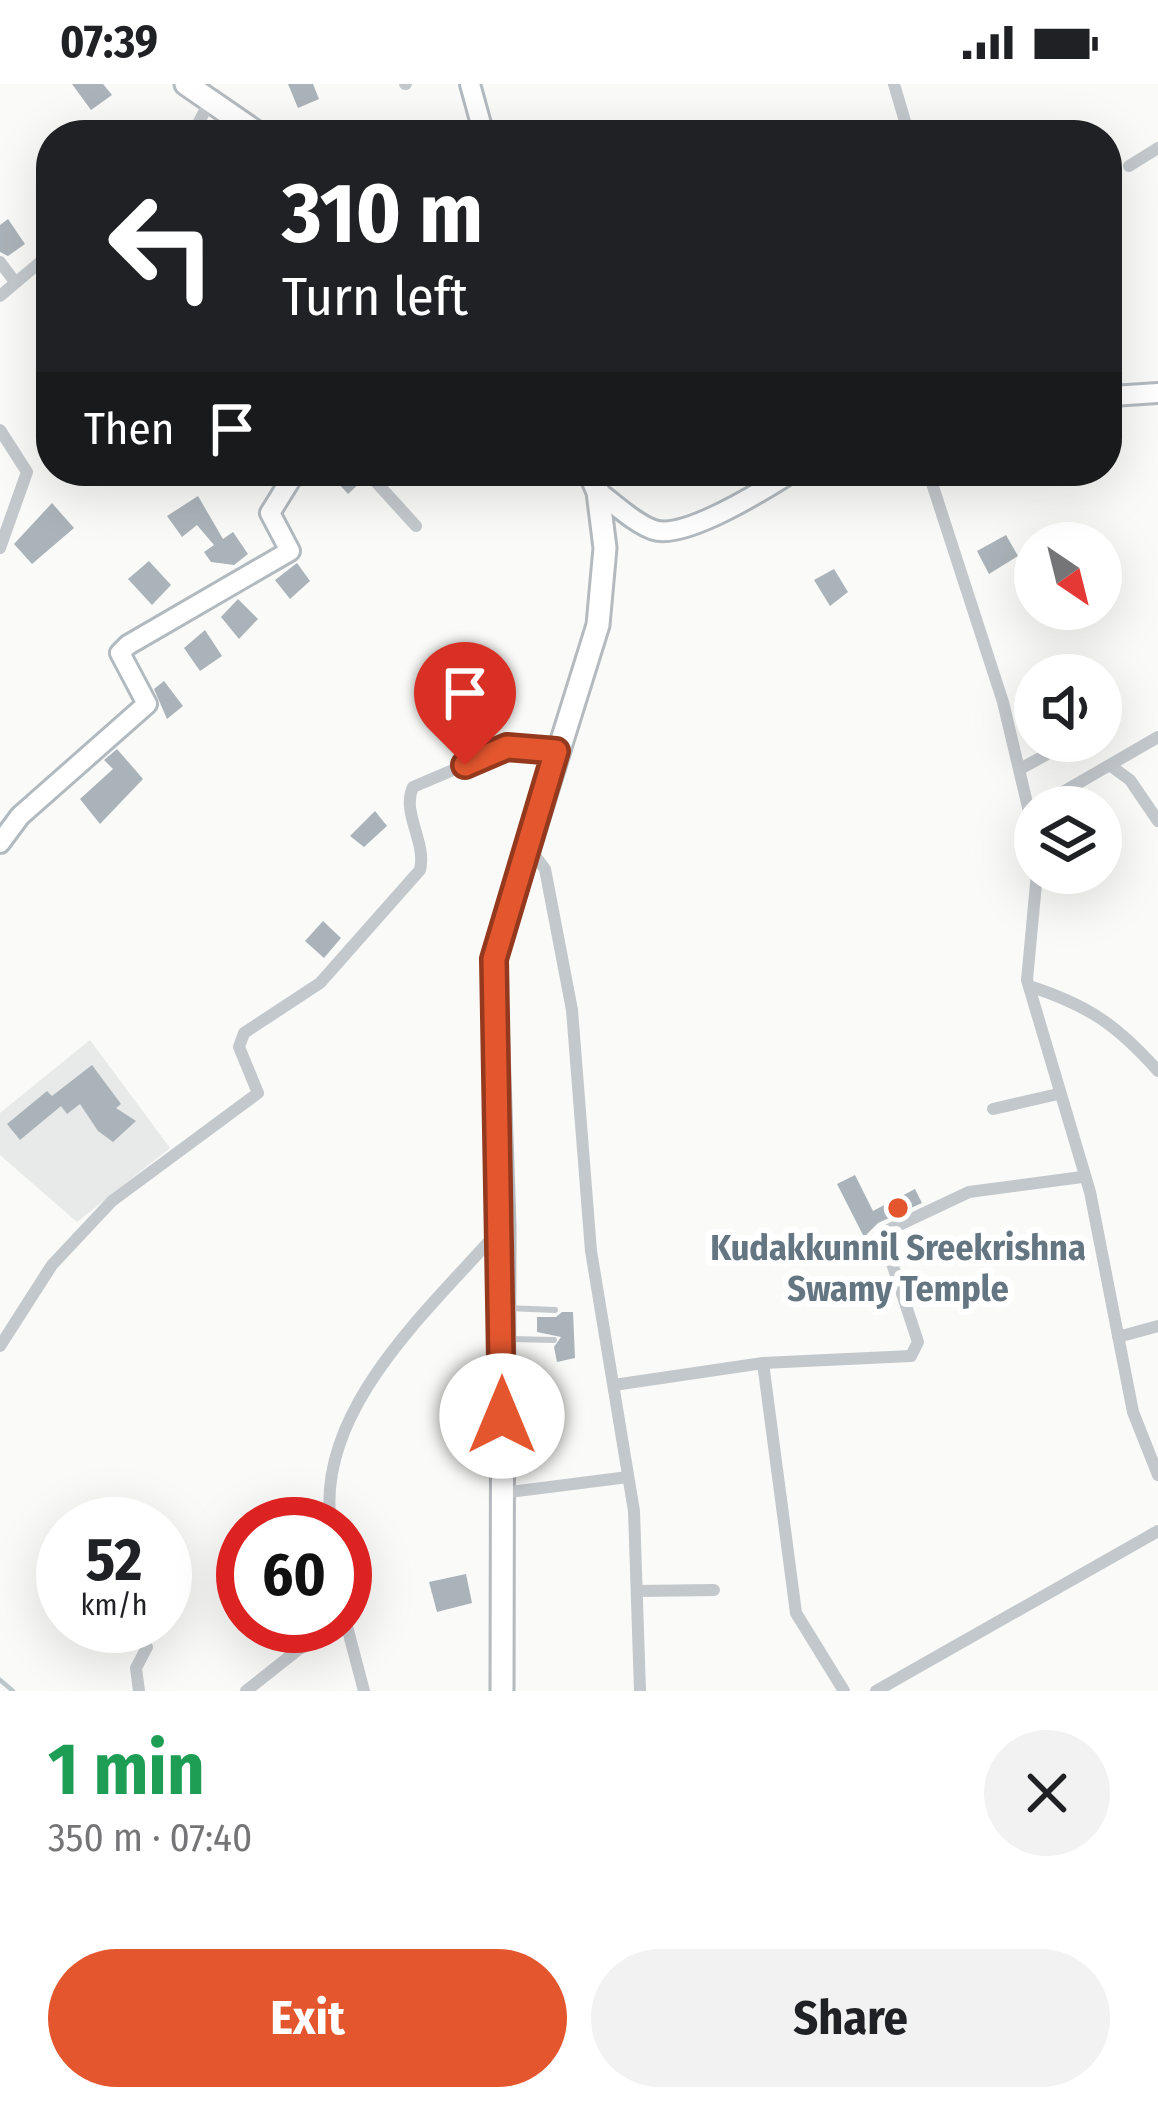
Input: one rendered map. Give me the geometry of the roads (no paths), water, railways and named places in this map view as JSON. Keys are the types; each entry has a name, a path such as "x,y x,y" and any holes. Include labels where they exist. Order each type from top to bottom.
{"main road":[{"path":"186,84 238,120"},
{"path":"470,84 480,120"},
{"path":"1122,395 1158,393"},
{"path":"0,843 20,816 147,704 121,653 128,645 290,551 270,513 287,486"},
{"path":"502,1691 503,1226 494,959 526,844 598,625 605,548 595,486"},
{"path":"600,486 655,530 672,530 734,506 768,486"}],"street":[{"path":"894,84 905,120"},
{"path":"200,120 210,101"},
{"path":"1129,166 1158,148"},
{"path":"0,262 15,281"},
{"path":"0,296 36,265"},
{"path":"0,430 27,472 0,548"},
{"path":"380,486 416,526"},
{"path":"933,486 1026,786"},
{"path":"1074,786 1158,737"},
{"path":"0,1346 52,1264 112,1201 258,1093 239,1047 244,1033 320,983 420,870 423,859 408,799 413,787 507,747 556,751"},
{"path":"1020,769 1033,762"},
{"path":"1111,766 1130,780 1158,821"},
{"path":"526,844 545,869 572,1010 591,1251 628,1478 640,1691"},
{"path":"1036,894 1029,986 1090,1192 1133,1412 1158,1475"},
{"path":"1029,986 1066,997 1118,1026 1158,1071"},
{"path":"993,1109 1058,1094"},
{"path":"614,1385 763,1363 911,1356 918,1342 882,1234 969,1192 1082,1177"},
{"path":"327,1497 366,1381 503,1226"},
{"path":"1118,1336 1158,1326"},
{"path":"763,1363 796,1613 844,1691"},
{"path":"502,1493 628,1478"},
{"path":"876,1691 1158,1531"},
{"path":"637,1591 714,1590"},
{"path":"140,1691 136,1668 144,1653"},
{"path":"246,1691 294,1653"},
{"path":"354,1653 364,1691"}],"lane":[{"path":"503,1308 555,1310"},
{"path":"502,1339 554,1340"}],"waterway":[{"path":"0,1680 13,1691"}],"place":[{"name":"Kudakkunnil Sreekrishna Swamy Temple","path":"898,1208"}]}
